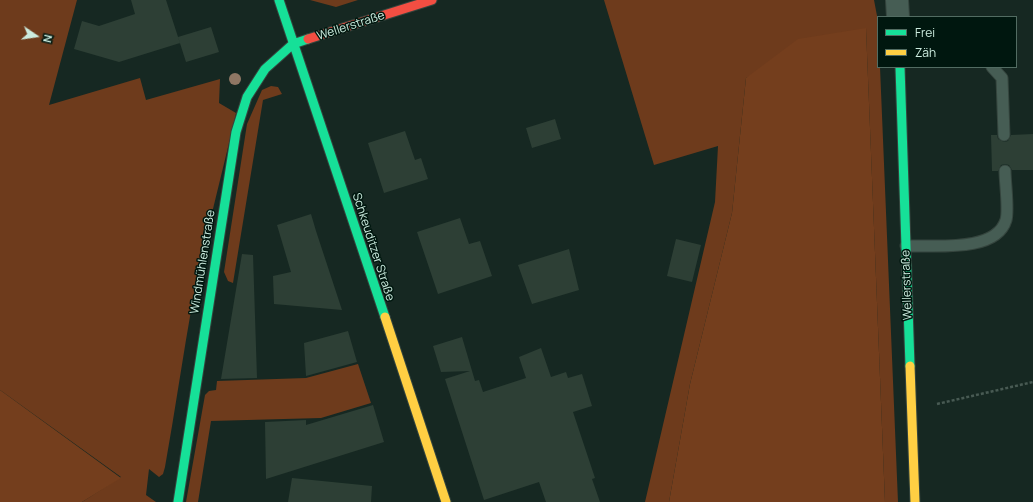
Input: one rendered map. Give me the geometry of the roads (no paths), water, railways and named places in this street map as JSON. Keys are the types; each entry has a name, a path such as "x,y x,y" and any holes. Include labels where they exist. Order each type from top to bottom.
{"street":[{"name":"Schkeuditzer Straße","path":"279,0 446,502"},
{"name":"Wellerstraße","path":"293,44 432,0"},
{"path":"897,0 898,16"},
{"name":"Windmühlenstraße","path":"178,502 236,132 247,97 265,69 293,44"},
{"name":"Wellerstraße","path":"900,68 915,502"}],"lane":[{"path":"993,68 1002,78 1004,135"},
{"path":"906,246 978,243 996,236 1006,219 1005,170"}]}
